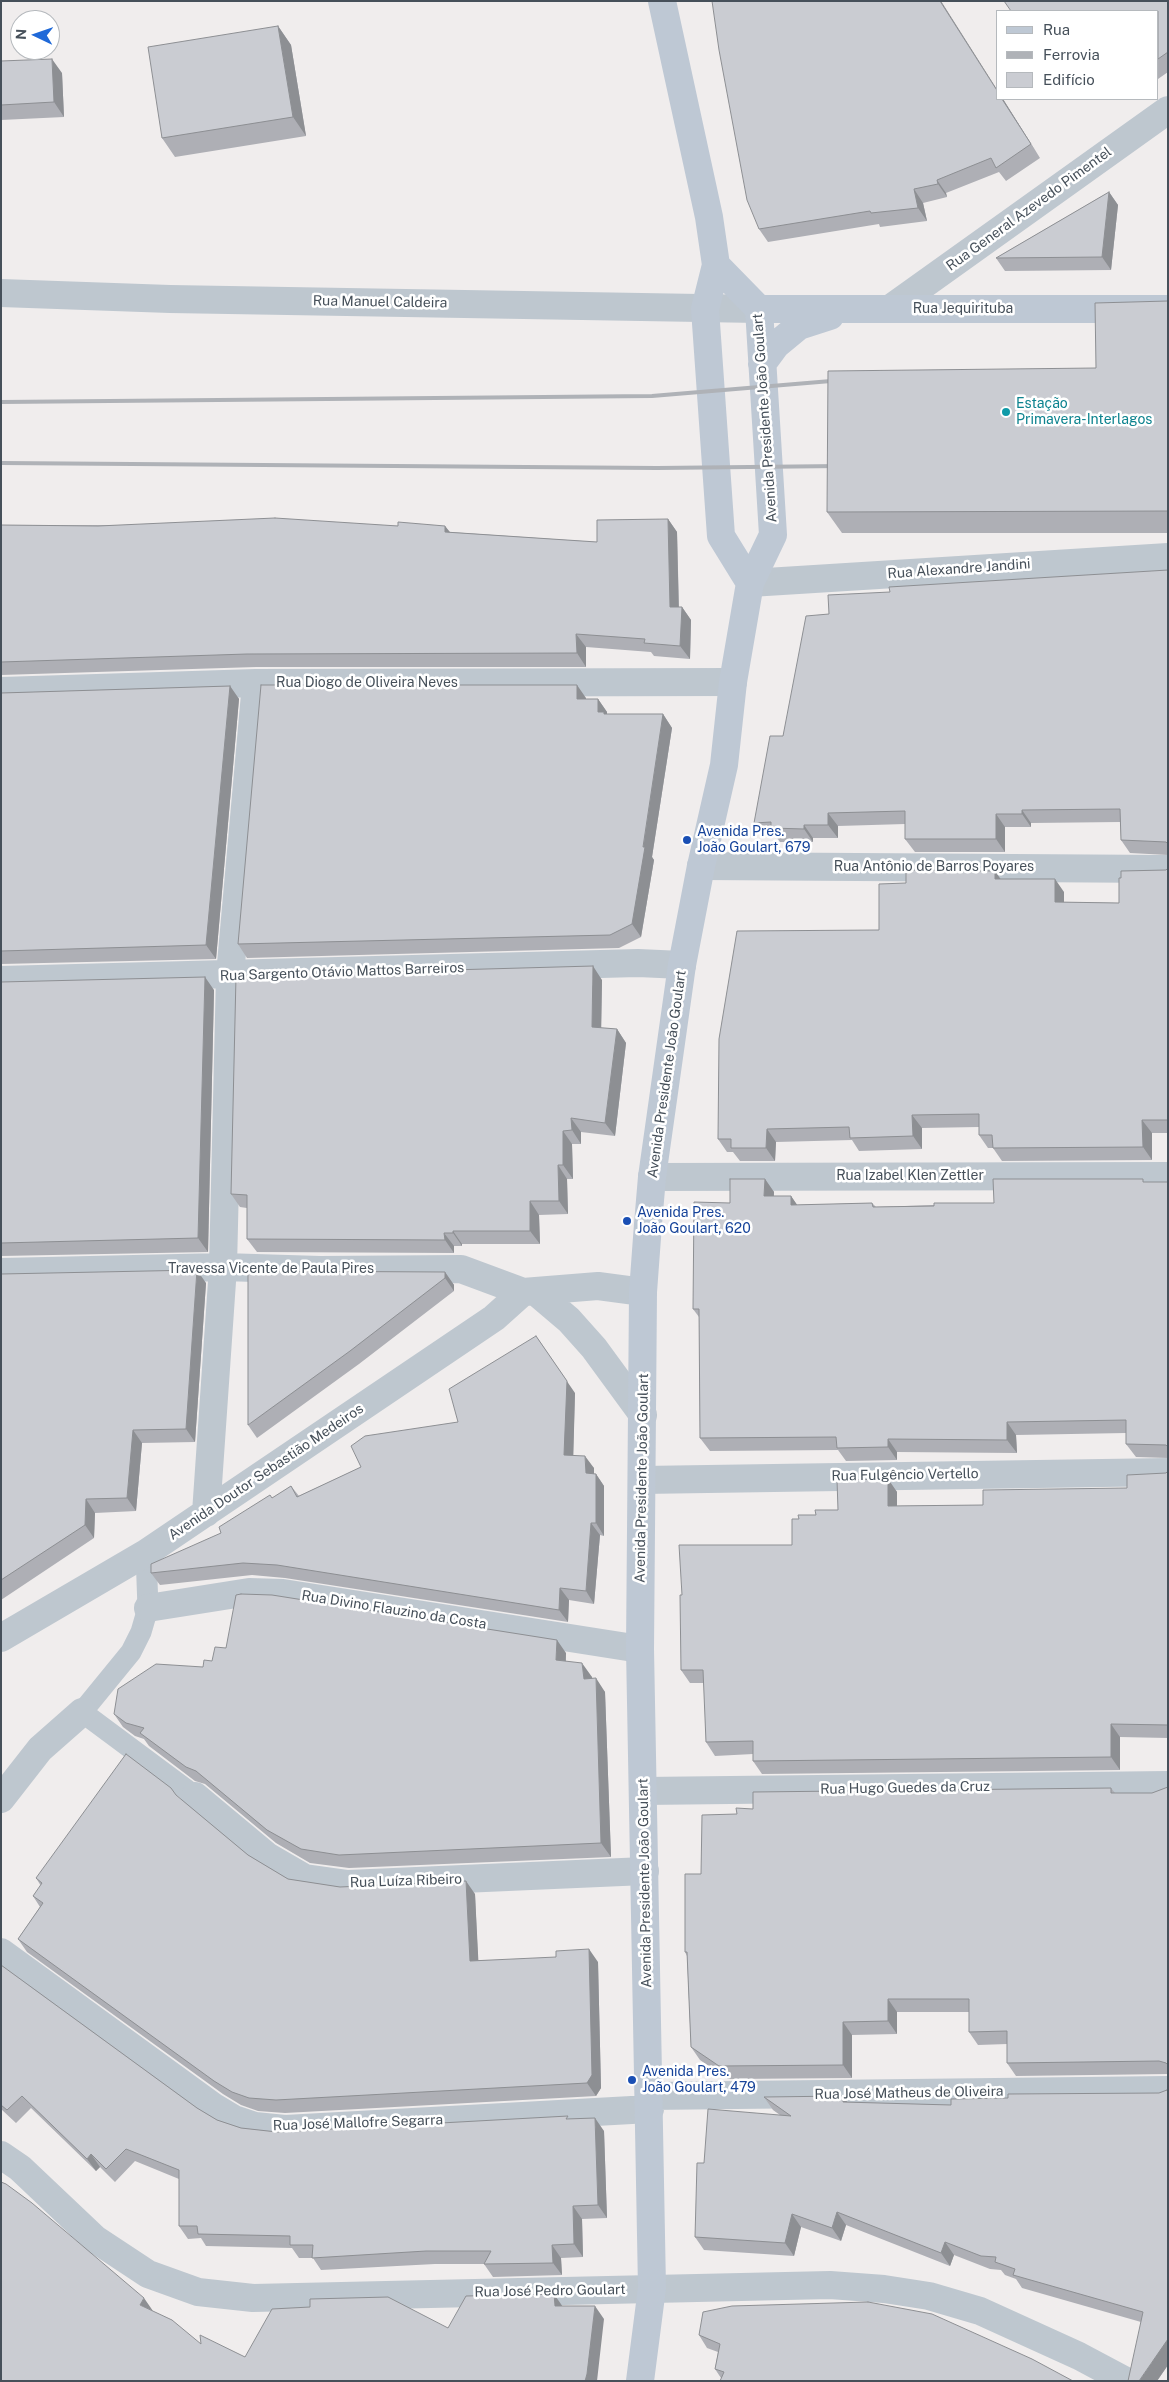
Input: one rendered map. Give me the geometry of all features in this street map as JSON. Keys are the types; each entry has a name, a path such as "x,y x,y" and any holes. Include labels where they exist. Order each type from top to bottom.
{"main road":[{"path":"662,1 709,217 716,265 705,308 720,536 750,583"},
{"name":"Avenida Presidente João Goulart","path":"640,2381 652,2288 640,1649 643,1292 652,1177 682,965 701,866 724,765 733,682 750,583 773,535 759,309 716,265"},
{"name":"Rua Jequirituba","path":"759,309 1168,309"},
{"path":"762,364 776,345 799,326 851,310"}],"street":[{"name":"Rua General Azevedo Pimentel","path":"890,308 1168,110"},
{"name":"Rua Manuel Caldeira","path":"1,293 170,300 759,309"},
{"name":"Rua Alexandre Jandini","path":"750,583 1168,557"},
{"name":"Rua Diogo de Oliveira Neves","path":"1,691 256,683 733,682"},
{"path":"206,1513 222,1267 230,975 256,683"},
{"name":"Rua Antônio de Barros Poyares","path":"701,866 1168,869"},
{"name":"Rua Sargento Otávio Mattos Barreiros","path":"1,980 638,963 682,965"},
{"name":"Rua Izabel Klen Zettler","path":"652,1177 1168,1176"},
{"name":"Travessa Vicente de Paula Pires","path":"1,1272 222,1267 320,1270 461,1269 530,1292 569,1320 594,1348 642,1415"},
{"name":"Travessa Vicente de Paula Pires","path":"530,1292 598,1286 643,1292"},
{"name":"Avenida Doutor Sebastião Medeiros","path":"1,1638 146,1553 530,1292"},
{"name":"Rua Fulgêncio Vertello","path":"642,1480 1168,1472"},
{"name":"Rua Divino Flauzino da Costa","path":"148,1608 249,1592 283,1593 640,1649"},
{"path":"1,1800 40,1749 82,1712"},
{"name":"Rua Hugo Guedes da Cruz","path":"643,1792 1168,1785"},
{"name":"Rua Luíza Ribeiro","path":"196,1796 267,1856 305,1878 348,1884 645,1871"},
{"name":"Rua José Mallofre Segarra","path":"1,1952 214,2107 234,2119 255,2126 285,2129 650,2102"},
{"name":"Rua José Matheus de Oliveira","path":"650,2102 1168,2090"},
{"name":"Rua José Pedro Goulart","path":"1,2155 20,2168 94,2239 148,2274 198,2292 253,2298 830,2285 884,2288 929,2296 980,2311 1079,2356 1126,2381"}],"lane":[{"path":"146,1553 148,1608 141,1632 131,1652 82,1712 196,1796"}],"building":[{"path":"712,1 940,1 996,89 996,100 1003,100 1031,144 996,168 991,158 937,180 938,184 914,189 918,208 871,213 870,211 759,229 747,200 719,50"},
{"path":"1004,1 1168,1 1168,52 1159,58 1159,10 1010,10"},
{"path":"278,26 293,117 162,138 148,47"},
{"path":"52,60 54,102 1,105 1,61"},
{"path":"1109,192 1102,257 996,258"},
{"path":"1168,301 1168,511 827,512 828,371 1096,368 1095,303"},
{"path":"275,518 398,526 398,522 445,526 445,532 597,542 597,520 668,519 670,607 682,607 680,646 644,643 645,639 576,634 577,653 247,654 1,662 1,525 98,526"},
{"path":"1168,570 1168,844 1166,842 1121,840 1120,809 1022,810 1022,814 996,814 996,839 905,839 905,811 828,813 828,825 804,825 804,829 771,828 771,822 754,823 770,736 783,736 806,616 829,614 828,595 890,592 889,587"},
{"path":"261,685 577,685 577,699 598,699 598,712 604,712 604,714 663,714 643,847 645,847 632,924 610,935 238,944"},
{"path":"230,686 206,945 1,951 1,693"},
{"path":"1168,868 1168,1120 1142,1120 1143,1147 993,1148 992,1135 979,1135 979,1114 912,1115 913,1136 850,1138 849,1127 767,1129 766,1148 731,1148 731,1139 718,1139 719,1039 737,931 879,930 879,884 906,883 906,870 995,871 995,879 1055,879 1055,902 1119,903 1119,878 1121,878 1121,871 1166,870"},
{"path":"593,966 592,1027 617,1029 605,1123 571,1118 572,1130 563,1131 563,1165 558,1165 559,1201 530,1201 530,1231 453,1231 453,1233 444,1233 445,1240 247,1239 247,1195 231,1194 236,976"},
{"path":"205,977 198,1238 1,1243 1,982"},
{"path":"730,1179 765,1179 764,1196 791,1196 791,1205 872,1203 873,1207 934,1206 934,1203 994,1203 993,1179 1143,1179 1143,1182 1168,1182 1168,1447 1166,1445 1126,1444 1126,1420 1007,1422 1007,1440 888,1439 888,1447 837,1448 836,1437 700,1438 699,1309 693,1309 694,1202 730,1203"},
{"path":"197,1270 186,1429 133,1430 127,1498 86,1499 85,1525 1,1580 1,1274"},
{"path":"248,1271 445,1272 445,1278 350,1351 248,1425"},
{"path":"536,1336 567,1381 564,1455 585,1456 586,1473 596,1474 596,1523 591,1523 586,1591 560,1588 559,1610 277,1565 243,1563 151,1573 151,1564 221,1533 219,1527 270,1495 272,1498 291,1486 297,1497 361,1467 351,1446 365,1436 458,1422 449,1389"},
{"path":"1168,1471 1168,1725 1111,1724 1111,1757 753,1761 753,1741 706,1742 703,1670 681,1670 680,1595 682,1595 679,1545 792,1545 792,1519 799,1519 798,1515 816,1515 815,1510 838,1510 837,1480 888,1479 888,1506 983,1505 983,1490 1127,1488 1127,1475 1166,1473"},
{"path":"236,1595 272,1595 557,1640 556,1660 582,1663 584,1679 596,1678 601,1843 339,1855 301,1849 267,1830 196,1771 186,1767 140,1733 144,1728 126,1723 114,1714 118,1689 156,1664 203,1667 204,1660 212,1661 215,1647 226,1648"},
{"path":"126,1754 171,1788 176,1795 248,1855 288,1879 340,1887 466,1881 470,1961 556,1957 556,1951 589,1949 592,2075 587,2083 276,2100 249,2098 232,2092 214,2081 18,1939 43,1903 33,1896 42,1883 36,1878"},
{"path":"1168,1787 1168,2065 1159,2061 1007,2063 1007,2031 969,2032 969,1999 888,1999 888,2021 843,2022 843,2065 719,2066 691,2047 687,1952 685,1952 685,1874 701,1874 702,1815 737,1814 736,1808 753,1809 753,1792 1111,1788 1111,1793 1152,1793"},
{"path":"1,1965 197,2108 217,2120 241,2128 277,2132 568,2116 566,2119 595,2118 598,2205 573,2206 574,2244 552,2245 553,2263 484,2264 491,2251 426,2251 312,2258 313,2245 290,2245 290,2236 198,2234 197,2226 179,2226 179,2170 126,2149 106,2169 91,2154 87,2159 22,2096 7,2110 1,2105"},
{"path":"1168,2090 1168,2339 1139,2381 1128,2381 1143,2312 1013,2275 1015,2269 995,2262 996,2257 981,2256 945,2242 941,2253 837,2212 832,2228 792,2214 785,2243 695,2237 697,2163 704,2163 708,2109 791,2116 764,2097 843,2096 843,2102 951,2105 951,2099 1008,2098 1008,2094 1159,2093"},
{"path":"1,2182 32,2203 144,2298 140,2305 172,2320 201,2344 200,2335 245,2357 272,2309 310,2307 310,2299 388,2297 448,2328 466,2296 554,2294 555,2306 595,2306 585,2381 1,2381"},
{"path":"868,2302 932,2314 1032,2359 1073,2381 720,2381 724,2372 715,2369 720,2344 699,2335 703,2312 732,2306"}],"railway":[{"path":"1,402 652,396 843,380"},
{"path":"1,463 657,468 841,466"}],"place":[{"name":"Estação Primavera-Interlagos","path":"1006,412"},
{"name":"Avenida Pres. João Goulart, 679","path":"687,840"},
{"name":"Avenida Pres. João Goulart, 620","path":"627,1221"},
{"name":"Avenida Pres. João Goulart, 479","path":"632,2080"}]}
